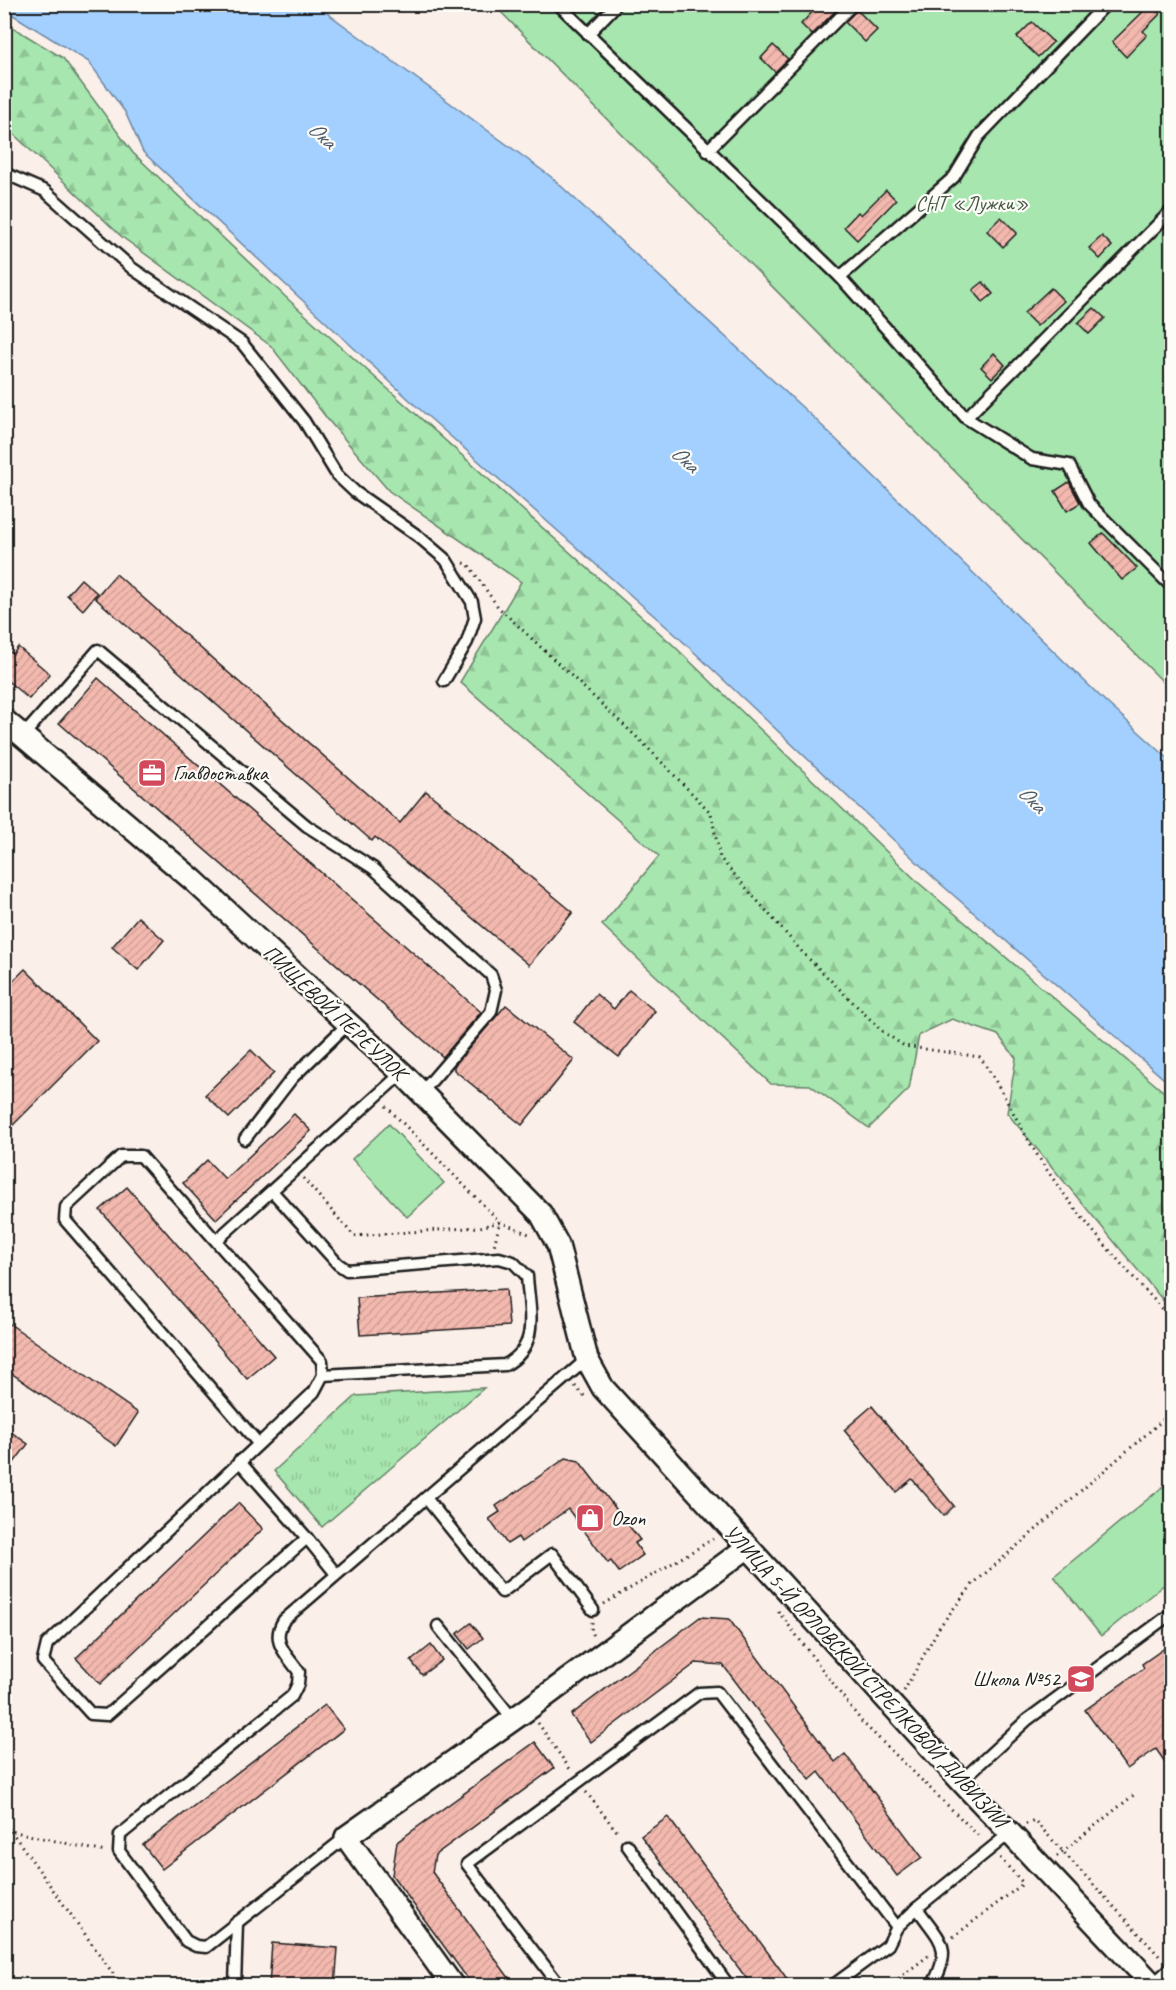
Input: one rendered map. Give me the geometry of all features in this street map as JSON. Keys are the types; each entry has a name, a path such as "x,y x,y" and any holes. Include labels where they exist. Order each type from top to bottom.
{"street":[{"name":"ПИЩЕВОЙ ПЕРЕУЛОК","path":"4,720 193,880 422,1092 541,1214 551,1228 558,1245 587,1359"},
{"name":"УЛИЦА 5-Й ОРЛОВСКОЙ СТРЕЛКОВОЙ ДИВИЗИИ","path":"587,1359 603,1388 633,1423 961,1781 1153,1985"},
{"path":"453,1986 346,1837 513,1719 748,1547"}],"lane":[{"path":"558,4 707,151 840,277 966,418 1032,459 1069,465 1089,504 1172,587"},
{"path":"588,34 617,4"},
{"path":"707,151 853,4"},
{"path":"840,277 954,177 979,136 1106,4"},
{"path":"4,173 45,191 133,269 242,343 304,421 338,475 355,492 418,536 446,560 472,602 475,618 468,642 444,681"},
{"path":"966,418 1172,210"},
{"path":"23,736 98,650 307,826 373,868 491,975 496,990 491,1012 422,1092"},
{"path":"245,1139 292,1078 348,1024"},
{"path":"217,1240 402,1073"},
{"path":"257,1442 65,1220 66,1207 121,1156 141,1156 322,1361 323,1375 314,1392 257,1442 47,1644 43,1660 91,1714 107,1715 307,1538"},
{"path":"272,1191 338,1264 347,1270 490,1259 513,1262 527,1276 530,1338 518,1358 505,1365 323,1375"},
{"path":"346,1837 206,1947 196,1946 186,1941 119,1851 120,1835 291,1696 298,1684 299,1672 277,1641 277,1630 284,1620 587,1359"},
{"path":"239,1461 336,1574"},
{"path":"426,1498 501,1592 552,1554 593,1610"},
{"path":"961,1781 1027,1720 1172,1613"},
{"path":"438,1626 513,1719"},
{"path":"561,1986 467,1864 699,1694 717,1692 897,1927"},
{"path":"832,1986 888,1945 897,1927 917,1908 1010,1833"},
{"path":"627,1845 729,1986"},
{"path":"917,1908 943,1945 945,1956 943,1967 932,1986"},
{"path":"235,1986 237,1922"},
{"path":"1153,1985 1172,1967"}],"path":[{"path":"446,560 468,564 498,607 644,744 711,813 720,858 803,953 882,1031 903,1046 980,1057 1002,1089 1042,1164 1108,1250 1172,1319"},
{"path":"296,1170 354,1236 480,1227 500,1222 490,1259"},
{"path":"902,1695 940,1626 973,1584 1172,1412"},
{"path":"593,1610 713,1539"},
{"path":"889,1986 1135,1794"},
{"path":"4,1824 122,1986"},
{"path":"11,1831 97,1852 119,1851"}],"green space":[{"name":"СНТ «Лужки»","path":"494,5 1171,5 1171,690"},
{"path":"4,22 63,58 133,153 291,302 672,644 920,884 1171,1098 1171,1310 1007,1113 1016,1058 998,1035 952,1019 919,1035 909,1089 869,1128 810,1085 771,1084 602,925 659,856 460,682 521,582 389,491 329,421 271,346 122,237 5,126"},
{"path":"389,1124 444,1183 407,1217 352,1159"},
{"path":"484,1388 322,1527 274,1471 356,1396"},
{"path":"1171,1480 1171,1579 1101,1636 1054,1576"}],"water":[{"name":"Ока","path":"4,5 316,5 550,176 814,418 1106,702 1171,761 1171,1085 935,879 677,636 415,405 143,152 125,112 89,62 5,10"}],"building":[{"path":"820,4 842,4 812,35 801,24"},
{"path":"1150,5 1160,14 1143,31 1147,35 1126,57 1112,42"},
{"path":"857,10 877,30 865,42 845,22"},
{"path":"1032,22 1053,42 1038,57 1017,37"},
{"path":"773,45 788,59 775,72 761,58"},
{"path":"886,190 896,200 857,240 844,227 858,212 861,215"},
{"path":"1001,217 1017,233 1003,247 987,231"},
{"path":"1102,236 1112,246 1100,259 1089,248"},
{"path":"983,282 993,294 983,302 973,290"},
{"path":"1051,288 1064,301 1037,326 1024,313"},
{"path":"1094,308 1105,318 1089,334 1078,323"},
{"path":"994,353 1005,365 992,378 981,367"},
{"path":"1069,482 1080,503 1067,511 1055,491"},
{"path":"1103,533 1137,568 1122,580 1091,543"},
{"path":"116,574 400,823 426,791 573,912 529,965 375,837 372,841 95,598"},
{"path":"81,579 97,593 83,610 67,595"},
{"path":"4,647 13,654 18,647 50,674 29,699 4,678"},
{"path":"98,678 481,1012 443,1057 59,723"},
{"path":"138,917 164,940 138,970 112,947"},
{"path":"25,969 97,1041 4,1134 4,990"},
{"path":"629,990 655,1011 619,1057 574,1022 596,994 614,1009"},
{"path":"506,1005 574,1060 522,1125 454,1070 454,1066"},
{"path":"251,1050 274,1073 229,1118 205,1095"},
{"path":"294,1114 311,1131 216,1219 183,1183 207,1160 225,1179"},
{"path":"127,1187 274,1356 247,1379 100,1210"},
{"path":"506,1289 509,1326 360,1335 357,1298"},
{"path":"4,1320 138,1413 116,1446 4,1368"},
{"path":"872,1406 954,1506 944,1516 912,1479 896,1492 844,1430"},
{"path":"4,1427 28,1444 4,1476"},
{"path":"566,1458 579,1461 640,1540 635,1543 643,1555 619,1572 611,1561 608,1563 568,1509 521,1542 518,1537 507,1544 489,1519 500,1512 496,1506"},
{"path":"238,1503 263,1529 100,1684 76,1658"},
{"path":"700,1617 729,1619 835,1762 845,1754 922,1857 897,1876 819,1772 810,1780 723,1665 696,1663 591,1742 571,1715"},
{"path":"471,1623 483,1638 469,1649 457,1634"},
{"path":"1172,1643 1172,1772 1156,1749 1127,1769 1085,1710 1144,1668 1142,1664"},
{"path":"431,1645 442,1660 422,1675 411,1661"},
{"path":"325,1705 344,1729 162,1869 143,1845"},
{"path":"535,1742 554,1768 435,1855 432,1872 515,1986 473,1986 392,1875 397,1842"},
{"path":"668,1817 792,1986 752,1986 641,1836"},
{"path":"272,1943 338,1948 335,1986 269,1986"}],"place":[{"name":"Главдоставка","path":"152,773"},
{"name":"Ozon","path":"590,1518"},
{"name":"Школа №52","path":"1081,1679"}]}
